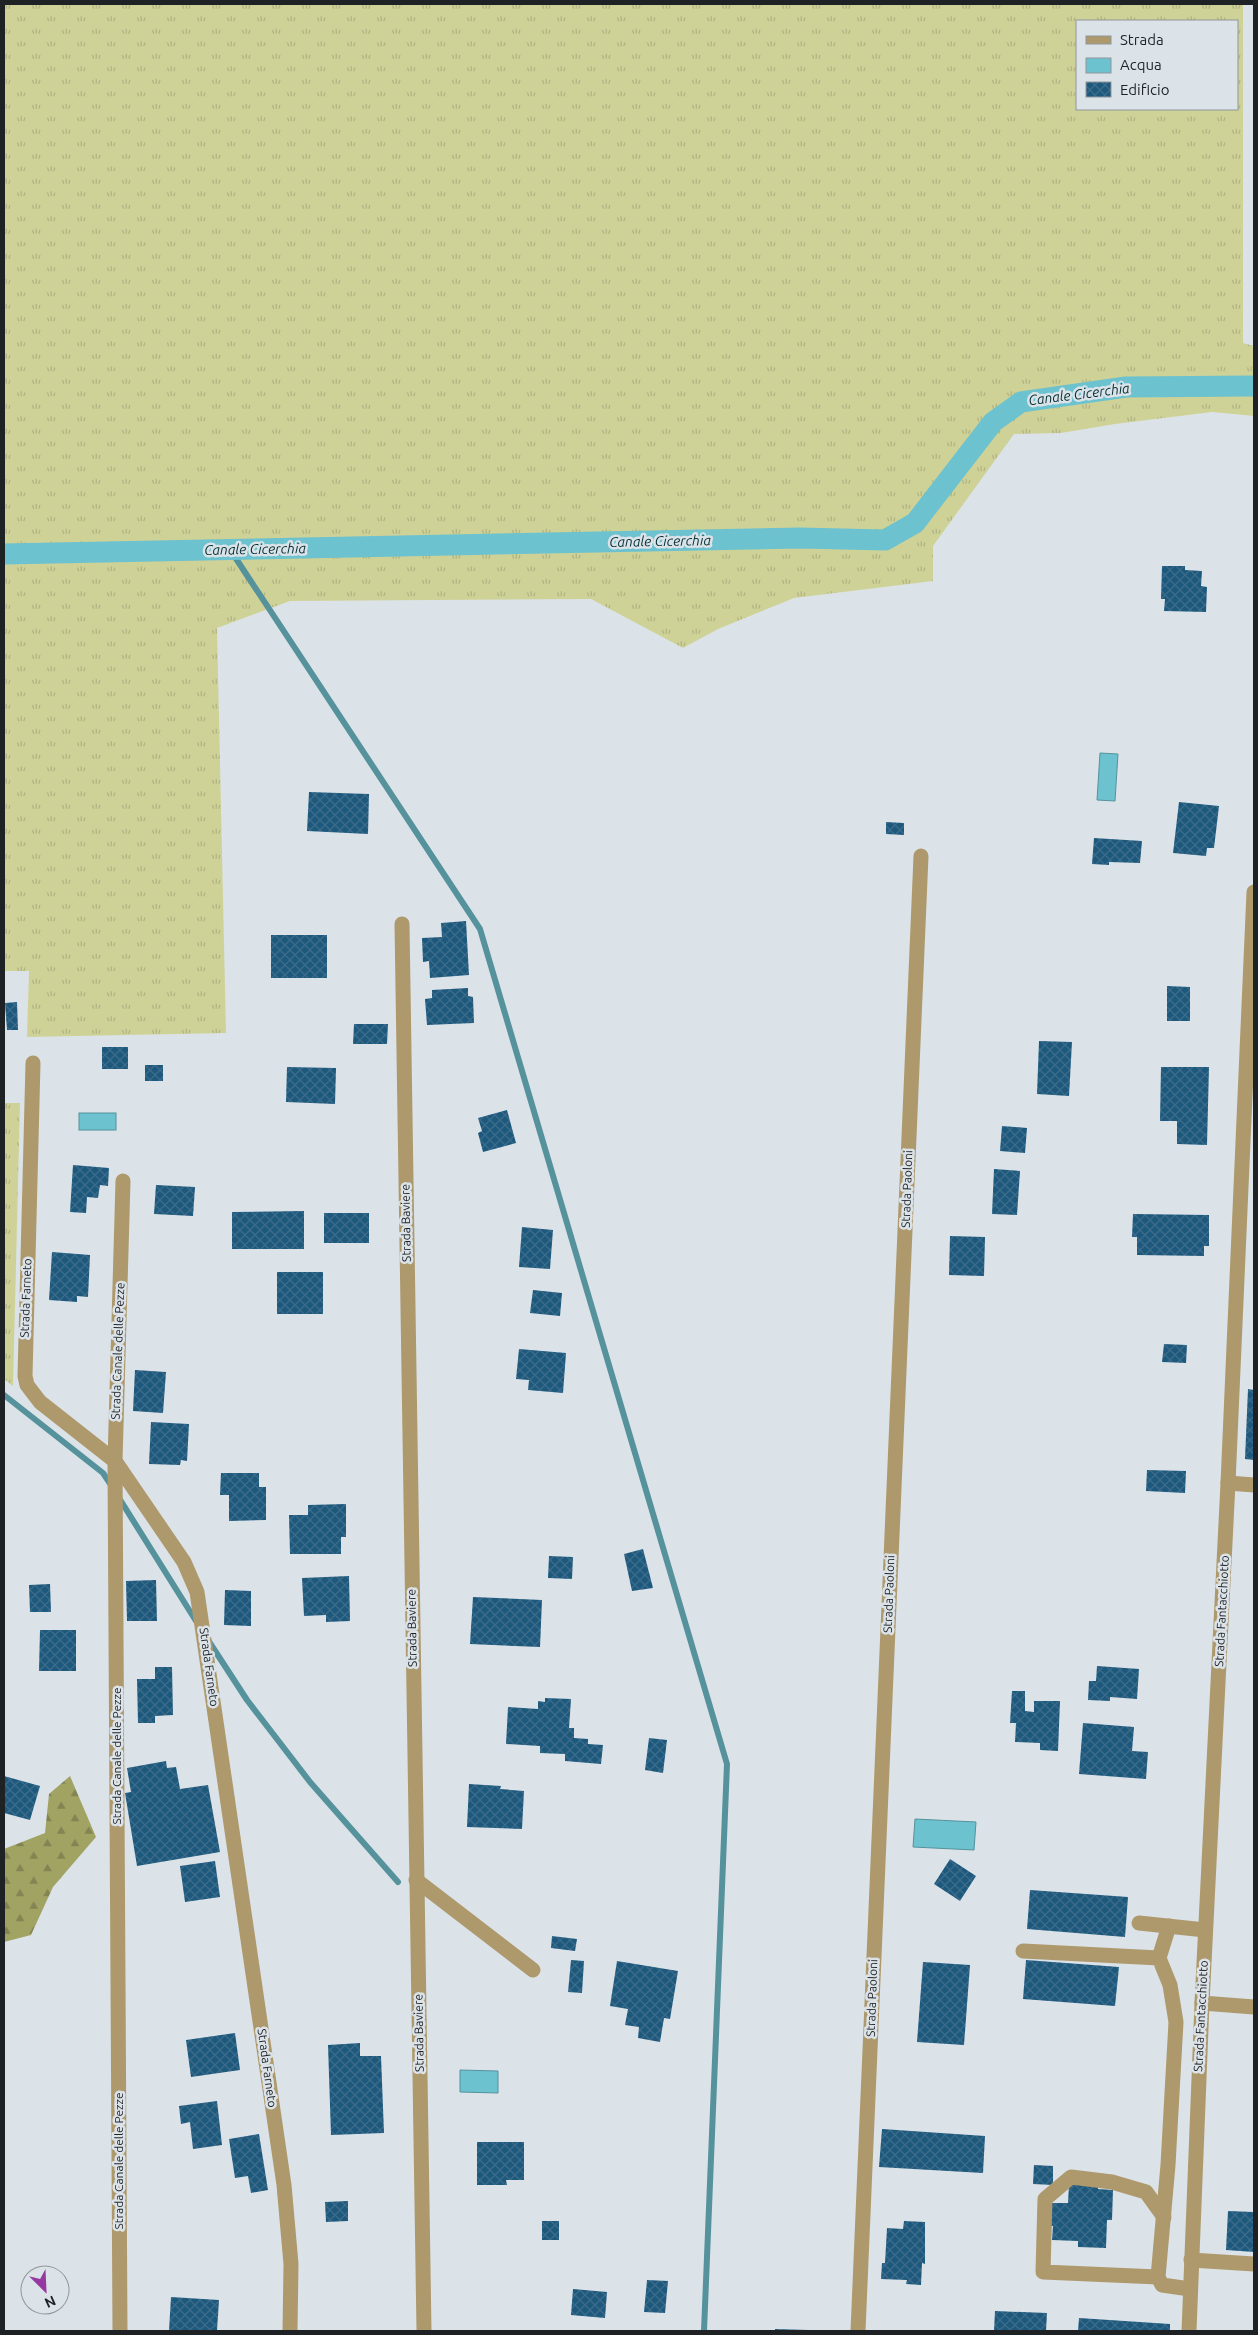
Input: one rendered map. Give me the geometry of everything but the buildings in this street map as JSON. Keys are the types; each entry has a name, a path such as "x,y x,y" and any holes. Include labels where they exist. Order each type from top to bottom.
{"street":[{"name":"Strada Paoloni","path":"858,2331 921,856"},
{"name":"Strada Fantacchiotto","path":"1189,2331 1205,1930 1228,1484 1254,892"},
{"name":"Strada Baviere","path":"402,924 424,2331"},
{"name":"Strada Farneto","path":"33,1063 25,1376 27,1385 40,1402 115,1461 187,1568 197,1592 203,1620 284,2185 291,2264 290,2331"},
{"name":"Strada Canale delle Pezze","path":"120,2331 115,1461 123,1180"},
{"path":"1228,1484 1254,1485"},
{"path":"416,1880 533,1970"},
{"path":"1139,1923 1205,1930"},
{"path":"1170,1926 1159,1958 1170,1985 1176,2022 1167,2178 1158,2277 1162,2285 1190,2289"},
{"path":"1023,1951 1159,1958"},
{"path":"1202,2003 1254,2007"},
{"path":"1158,2277 1043,2272 1045,2199 1071,2177 1112,2182 1146,2192 1164,2217"},
{"path":"1146,2192 1167,2178"},
{"path":"1191,2260 1254,2264"}],"green space":[{"path":"4,4 1243,4 1243,343 1254,346 1254,416 1212,412 1061,433 1014,434 933,546 933,581 794,598 718,629 683,648 591,599 290,601 217,628 226,1033 27,1037 29,971 4,971"},
{"path":"4,1103 20,1103 13,1386 4,1379"},
{"path":"70,1776 96,1837 53,1887 31,1935 4,1942 4,1849 45,1833 49,1794"}],"water":[{"path":"1100,753 1118,754 1115,801 1097,800"},
{"path":"79,1113 116,1113 116,1130 79,1130"},
{"path":"915,1819 976,1822 974,1850 913,1847"},
{"path":"460,2070 498,2071 498,2093 460,2092"}],"waterway":[{"name":"Canale Cicerchia","path":"4,554 800,538 885,540 915,523 993,422 1021,402 1126,387 1254,386"},
{"path":"231,551 480,929 727,1764 704,2331"},
{"path":"4,1395 103,1473 111,1485"},
{"path":"119,1498 196,1621"},
{"path":"208,1640 247,1700 310,1782 398,1882"}]}
